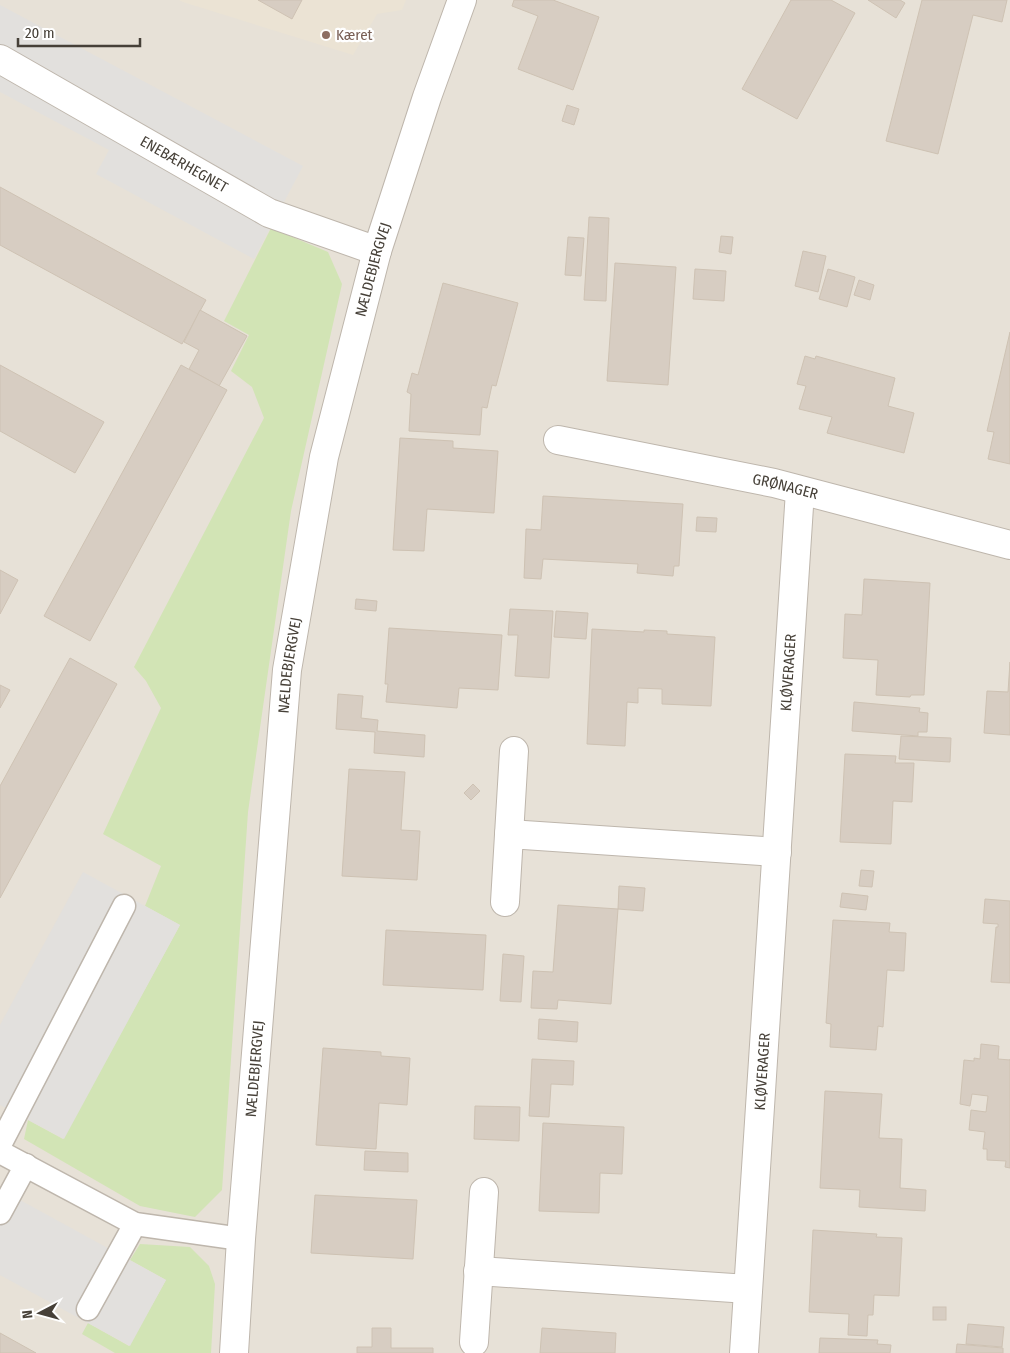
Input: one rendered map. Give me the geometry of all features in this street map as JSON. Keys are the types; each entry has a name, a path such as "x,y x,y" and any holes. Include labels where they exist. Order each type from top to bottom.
{"street":[{"name":"NÆLDEBJERGVEJ","path":"234,1353 241,1239 287,670 324,457 377,250 427,97 462,0"},
{"name":"ENEBÆRHEGNET","path":"0,59 269,213 377,250"},
{"name":"GRØNAGER","path":"558,440 764,482 1010,545"},
{"name":"KLØVERAGER","path":"744,1353 800,491"},
{"path":"505,902 514,751"},
{"path":"509,834 777,852"},
{"path":"474,1342 484,1192"},
{"path":"478,1271 748,1289"}],"lane":[{"path":"0,1145 124,906"},
{"path":"0,1152 135,1224 241,1239"},
{"path":"0,1213 26,1165"},
{"path":"88,1308 135,1224"}],"shaded area":[{"path":"0,0 1010,0 1010,1353 0,1353"},
{"name":"Kæret","path":"179,0 406,0 402,10 377,14 353,55"},
{"path":"0,5 303,166 254,259 96,174 109,150 0,92"},
{"path":"83,872 180,925 64,1139 0,1105 0,1025"},
{"path":"0,1189 166,1280 130,1346 0,1275"}],"green space":[{"path":"271,228 328,252 342,284 291,511 248,812 222,1190 195,1217 140,1206 24,1139 28,1120 63,1139 180,925 145,906 161,866 103,834 161,708 146,681 134,667 264,418 252,387 231,371 249,335 224,321"},
{"path":"140,1244 190,1247 209,1266 215,1284 211,1353 115,1353 82,1334 88,1323 129,1346 166,1280 130,1260"}],"building":[{"path":"258,0 302,0 292,19"},
{"path":"514,0 553,0 599,17 573,90 518,69 538,16 512,6"},
{"path":"791,0 831,0 855,13 797,119 742,89"},
{"path":"868,0 900,0 905,3 896,18"},
{"path":"922,0 1007,0 1002,22 973,15 938,154 886,141"},
{"path":"567,105 579,109 574,125 562,121"},
{"path":"0,187 206,300 182,344 0,245"},
{"path":"589,217 609,218 606,301 584,300"},
{"path":"721,236 733,237 731,254 719,252"},
{"path":"568,237 584,238 581,276 565,275"},
{"path":"803,251 826,256 818,292 795,286"},
{"path":"615,263 676,267 668,385 607,381"},
{"path":"695,269 726,271 724,301 693,299"},
{"path":"828,269 855,277 847,307 819,299"},
{"path":"859,280 874,285 870,300 854,295"},
{"path":"443,283 518,303 496,386 492,385 487,408 482,407 480,435 409,431 411,394 407,392 412,373 418,375"},
{"path":"200,310 247,336 219,386 189,369 199,350 184,342"},
{"path":"1010,332 1010,464 988,459 994,432 987,431"},
{"path":"805,356 815,359 816,356 895,378 888,406 914,413 904,453 827,433 832,417 799,409 806,386 797,384"},
{"path":"0,365 104,422 75,473 0,431"},
{"path":"181,365 227,390 90,641 44,616"},
{"path":"400,438 453,441 453,448 498,451 494,513 427,509 424,551 393,550"},
{"path":"543,496 683,504 679,566 674,566 673,576 637,573 638,564 543,559 541,579 524,578 526,529 541,530"},
{"path":"697,517 717,518 716,532 696,531"},
{"path":"0,570 18,580 0,614"},
{"path":"864,579 930,583 924,695 911,695 910,697 876,695 878,660 843,658 845,614 862,615"},
{"path":"356,599 377,601 376,611 355,609"},
{"path":"510,609 553,611 549,678 515,676 518,635 508,635"},
{"path":"556,611 588,613 586,639 554,637"},
{"path":"389,628 502,635 498,690 459,688 457,708 386,702 388,684 385,684"},
{"path":"592,629 644,632 644,630 667,631 667,634 715,637 711,706 662,704 662,689 638,688 638,703 627,702 625,746 587,744"},
{"path":"70,658 117,684 0,898 0,786"},
{"path":"1010,662 1010,735 984,733 987,691 1008,692"},
{"path":"0,685 10,690 0,708"},
{"path":"338,694 363,696 361,718 378,720 377,731 425,735 424,757 374,753 375,732 336,729"},
{"path":"854,702 920,708 919,712 928,713 927,732 918,732 918,736 852,731"},
{"path":"901,736 951,738 950,762 899,759"},
{"path":"845,754 896,756 895,763 914,763 912,802 893,801 891,844 840,842"},
{"path":"349,769 405,772 401,830 420,831 417,880 342,876"},
{"path":"473,784 480,791 471,800 464,793"},
{"path":"861,870 874,871 872,887 859,886"},
{"path":"619,886 645,888 643,911 618,909"},
{"path":"842,893 868,896 866,910 840,907"},
{"path":"985,899 1010,901 1010,983 991,982 996,927 998,927 998,924 983,923"},
{"path":"558,905 618,909 611,1004 558,1000 557,1009 531,1008 533,971 553,972"},
{"path":"833,920 890,923 889,932 906,933 904,971 887,970 883,1027 878,1026 876,1050 830,1047 831,1024 826,1023"},
{"path":"386,930 486,935 483,990 383,985"},
{"path":"503,954 524,956 521,1002 500,1001"},
{"path":"539,1019 578,1022 577,1042 538,1039"},
{"path":"981,1044 999,1046 998,1059 1010,1060 1010,1168 1005,1167 1006,1161 987,1160 987,1149 983,1149 985,1132 969,1130 971,1110 986,1112 988,1096 972,1094 970,1106 960,1104 964,1060 974,1061 974,1058 980,1059"},
{"path":"323,1048 381,1052 381,1056 410,1058 407,1105 379,1103 376,1149 316,1145"},
{"path":"532,1059 574,1061 573,1085 551,1084 549,1117 529,1116"},
{"path":"825,1091 882,1094 879,1138 902,1139 900,1188 926,1190 925,1211 859,1207 860,1190 820,1188"},
{"path":"475,1106 520,1107 519,1141 474,1139"},
{"path":"543,1123 624,1127 622,1174 600,1173 599,1213 539,1211"},
{"path":"365,1151 408,1153 408,1172 364,1170"},
{"path":"315,1195 417,1200 413,1259 311,1253"},
{"path":"813,1230 877,1234 876,1237 902,1238 899,1296 874,1295 873,1315 868,1315 867,1336 848,1335 849,1314 809,1312"},
{"path":"933,1307 946,1307 946,1320 933,1320"},
{"path":"968,1324 1004,1327 1002,1347 966,1344"},
{"path":"372,1328 391,1328 391,1348 433,1348 433,1353 357,1353 357,1347 372,1347"},
{"path":"542,1328 616,1333 615,1353 540,1353"},
{"path":"0,1333 36,1353 0,1353"},
{"path":"820,1338 878,1340 877,1344 891,1345 890,1353 819,1353"},
{"path":"957,1344 1003,1348 1003,1353 956,1353"}],"place":[{"name":"Kæret","path":"326,35"}]}
